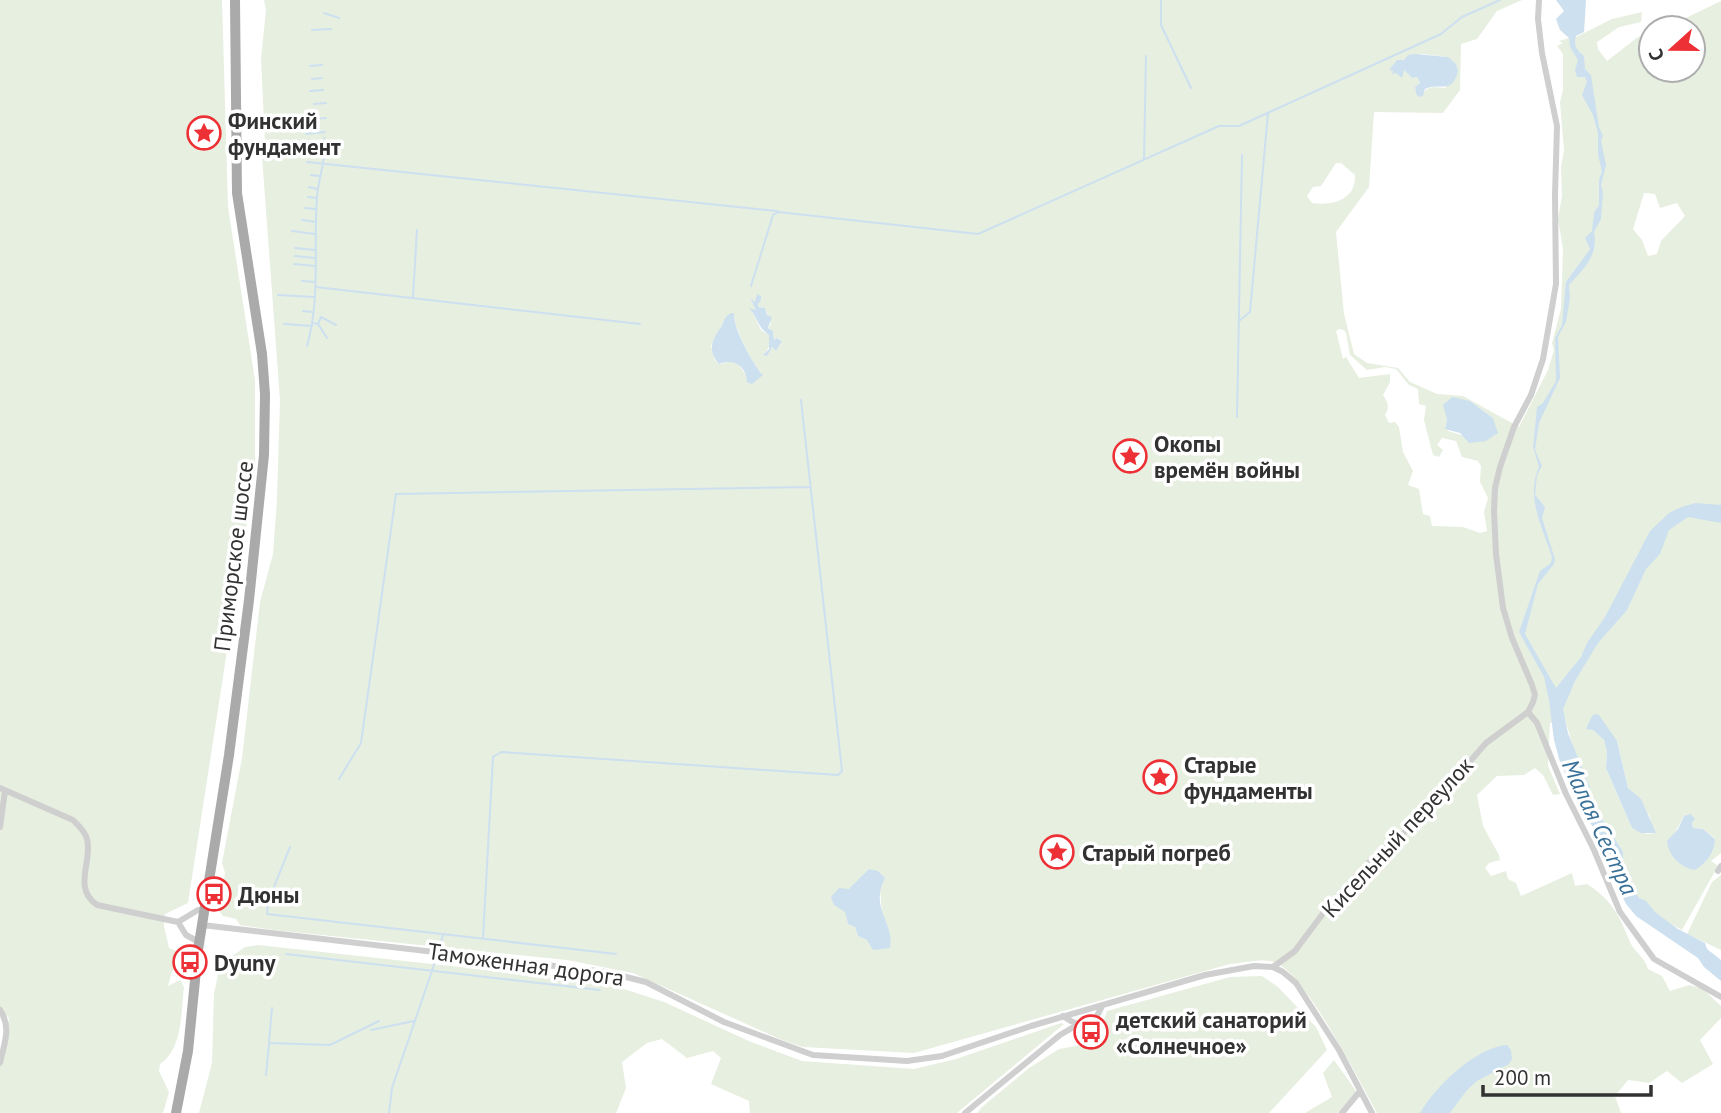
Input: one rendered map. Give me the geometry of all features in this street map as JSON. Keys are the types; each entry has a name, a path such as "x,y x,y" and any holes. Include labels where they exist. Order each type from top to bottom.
{"main road":[{"name":"Приморское шоссе","path":"176,1113 187,1051 199,942 229,755 249,600 265,433 262,354 237,192 236,0"}],"street":[{"path":"1539,0 1542,53 1557,126 1556,284 1537,380 1514,427 1495,488 1496,554 1506,621 1535,695 1528,712 1537,723 1620,912 1654,959 1721,997"},
{"name":"Кисельный переулок","path":"1273,967 1294,951 1327,908 1374,857 1399,838 1486,743 1528,712"},
{"path":"0,827 3,789 73,820 82,829 87,838 84,883 91,901 97,905 178,922 198,910 205,911"},
{"path":"178,922 186,935 199,942"},
{"name":"Таможенная дорога","path":"202,925 606,972 646,982 724,1022 821,1056 922,1060 1205,975 1254,966 1273,967"},
{"path":"1273,967 1296,983 1339,1051 1373,1113"},
{"path":"965,1113 1060,1035 1077,1025 1090,1024 1096,1019 1102,1006"},
{"path":"0,1063 7,1035 7,1023 1,1014"},
{"path":"1063,1016 1077,1025"},
{"path":"1342,1113 1360,1091"}],"green space":[{"path":"0,0 222,0 228,207 255,380 255,470 188,903 165,914 164,926 169,948 183,954 184,962 172,971 168,986 180,980 184,987 177,1039 168,1057 160,1064 159,1071 169,1092 163,1113 0,1113 0,1065 9,1018 0,1009"},
{"path":"264,0 1522,0 1497,11 1477,39 1461,44 1460,90 1443,113 1374,112 1369,187 1336,232 1344,314 1354,354 1367,363 1398,368 1410,382 1437,394 1463,396 1519,427 1548,370 1561,309 1563,249 1558,219 1564,150 1560,102 1563,90 1563,54 1557,46 1563,43 1559,41 1570,40 1612,19 1642,12 1637,14 1637,23 1619,27 1597,42 1598,49 1607,61 1637,38 1637,84 1707,84 1707,14 1694,14 1721,1 1721,853 1711,861 1718,866 1682,930 1659,917 1637,896 1624,877 1621,849 1587,794 1565,719 1550,723 1548,766 1560,794 1553,795 1543,775 1535,768 1524,775 1497,776 1477,795 1483,826 1500,860 1489,863 1485,868 1491,876 1506,871 1508,879 1516,883 1521,896 1572,873 1575,886 1587,884 1609,902 1632,946 1648,969 1662,976 1670,991 1689,985 1703,989 1721,1006 1721,1018 1700,1040 1713,1064 1682,1083 1667,1071 1649,1083 1628,1080 1615,1096 1621,1113 1377,1113 1345,1054 1301,985 1287,970 1269,961 1230,964 914,1053 803,1047 633,973 567,960 273,930 240,925 236,919 223,916 219,911 225,873 222,863 242,758 260,602 273,554 277,500 280,400 262,156 265,142 261,59 266,10","holes":["1422,54 1448,57 1446,88 1428,89 1420,97 1416,94 1415,87 1420,84 1417,77 1412,78 1404,70 1396,73 1392,67 1397,62","1336,163 1341,163 1355,175 1352,190 1342,200 1312,203 1307,196 1313,187 1321,186","1644,193 1655,194 1660,208 1677,203 1685,216 1661,241 1657,254 1648,256 1642,240 1633,229","750,299 755,302 756,300 758,307 765,308 771,324 768,328 773,331 774,340 778,338 782,341 776,351 773,347 763,355 768,348 769,335 761,330 752,311 757,311","734,313 743,344 761,372 748,379 740,366 733,361 719,364 711,346 724,321","1344,330 1350,355 1367,370 1385,367 1396,369 1409,385 1418,389 1419,404 1426,406 1424,420 1433,455 1439,457 1443,450 1437,445 1442,438 1456,441 1462,457 1478,461 1481,466 1480,482 1488,498 1484,512 1487,531 1480,533 1463,527 1432,526 1430,516 1423,514 1419,489 1408,485 1413,471 1403,452 1399,427 1395,422 1389,423 1385,415 1388,405 1383,395 1390,382 1390,374 1359,378 1346,357 1343,359 1336,331","1470,401 1493,418 1496,430 1468,442 1464,436 1448,431 1445,427 1447,419","1593,730 1617,741 1628,788 1650,817 1651,826 1656,833 1647,834 1632,828 1606,768 1607,752 1604,740","1684,816 1695,819 1693,828 1703,829 1715,838 1705,863 1674,834","869,869 880,888 885,923 867,940 858,936 855,927 848,924 846,905 853,887"]},
{"path":"1721,875 1721,950 1687,934 1712,882"},
{"path":"258,945 605,983 664,1002 751,1042 802,1061 914,1069 956,1059 1064,1024 957,1113 750,1113 749,1101 711,1084 721,1058 713,1051 687,1058 662,1039 647,1043 622,1062 626,1088 616,1113 199,1113 212,1063 214,994 220,965 245,947"},
{"path":"1262,976 1278,987 1316,1027 1327,1050 1269,1113 977,1113 1029,1068 1059,1049 1093,1043 1107,1011 1230,977"},
{"path":"1334,1060 1356,1091 1338,1113 1305,1113 1332,1097 1323,1073"}],"water":[{"name":"Малая Сестра","path":"1556,0 1586,0 1584,32 1576,36 1575,45 1584,56 1585,69 1591,75 1606,165 1601,185 1601,219 1594,232 1594,248 1589,262 1569,285 1566,322 1558,337 1560,378 1539,423 1535,450 1542,466 1537,475 1535,495 1545,507 1542,518 1555,559 1538,584 1525,634 1556,688 1581,657 1605,617 1650,531 1669,513 1679,508 1695,503 1721,505 1721,523 1688,517 1669,530 1660,554 1646,569 1627,610 1598,643 1575,681 1563,709 1568,733 1590,788 1593,804 1623,852 1627,881 1639,898 1646,901 1655,912 1678,929 1705,943 1707,949 1721,960 1721,981 1704,967 1698,958 1636,916 1626,904 1596,831 1585,816 1560,762 1544,677 1519,632 1540,571 1551,563 1552,557 1535,501 1534,490 1535,478 1539,467 1533,447 1537,407 1543,403 1556,381 1555,338 1562,325 1566,282 1590,249 1585,238 1592,231 1594,213 1599,205 1599,180 1602,171 1598,155 1598,133 1593,115 1582,95 1587,82 1585,77 1577,77 1575,70 1578,60 1570,47 1569,38 1560,30 1556,19 1564,11"},
{"path":"1408,55 1448,57 1456,64 1458,71 1453,83 1425,89 1423,96 1419,97 1415,87 1420,83 1417,77 1412,78 1404,70 1402,78 1389,70 1397,60 1404,60"},
{"path":"757,294 761,296 758,307 765,308 767,315 772,317 768,328 773,331 774,340 777,338 782,341 776,351 772,347 767,356 763,355 769,349 769,335 749,308 756,310 750,298 755,302"},
{"path":"731,313 734,313 744,345 763,375 752,384 747,382 742,368 730,362 719,364 713,354 713,341"},
{"path":"1452,397 1470,401 1493,418 1498,433 1486,441 1469,443 1460,433 1445,429 1447,419 1443,405"},
{"path":"1595,714 1599,715 1617,741 1628,788 1641,799 1656,833 1641,833 1632,828 1606,768 1607,752 1604,740 1593,730 1586,729"},
{"path":"1691,814 1695,819 1693,828 1703,829 1715,839 1709,857 1694,870 1676,860 1667,841 1678,829 1684,816"},
{"path":"869,869 878,871 885,878 880,898 891,939 890,948 873,950 867,940 858,936 855,927 848,924 845,912 834,905 831,897 839,888 849,889"},
{"path":"1507,1045 1512,1059 1509,1064 1477,1081 1450,1113 1420,1113 1458,1070 1482,1053"}],"waterway":[{"path":"1161,0 1161,25 1191,88"},
{"path":"751,286 773,215 778,212 978,234 1219,126 1239,126 1441,34 1462,17 1500,0"},
{"path":"324,13 339,18"},
{"path":"312,30 331,29"},
{"path":"1144,159 1146,56"},
{"path":"310,66 322,65"},
{"path":"312,79 322,78"},
{"path":"310,91 323,90"},
{"path":"314,104 326,103"},
{"path":"1239,321 1250,312 1268,113"},
{"path":"313,119 326,118"},
{"path":"306,134 325,132"},
{"path":"307,346 314,309 317,197 325,151 324,138"},
{"path":"316,147 325,147"},
{"path":"1237,417 1242,155"},
{"path":"307,162 777,211"},
{"path":"311,175 319,176"},
{"path":"309,187 317,189"},
{"path":"308,197 316,198"},
{"path":"305,208 316,209"},
{"path":"302,220 316,222"},
{"path":"413,297 417,230"},
{"path":"292,231 315,234"},
{"path":"295,248 315,250"},
{"path":"295,256 315,258"},
{"path":"294,264 315,266"},
{"path":"302,281 315,282"},
{"path":"316,287 640,324"},
{"path":"278,295 314,297"},
{"path":"303,311 313,312"},
{"path":"318,324 321,317 336,325"},
{"path":"313,323 318,324 327,338"},
{"path":"284,324 312,326"},
{"path":"483,938 493,757 501,752 838,775 842,771 801,400"},
{"path":"339,779 361,743 396,494 810,487"},
{"path":"290,847 268,902 267,914 616,954"},
{"path":"439,949 443,935"},
{"path":"286,954 600,990"},
{"path":"389,1113 392,1088 436,959"},
{"path":"269,1042 272,1008"},
{"path":"266,1075 269,1043 330,1045 379,1021"},
{"path":"371,1030 414,1021"}],"place":[{"name":"Финский фундамент","path":"204,133"},
{"name":"Окопы времён войны","path":"1130,456"},
{"name":"Старые фундаменты","path":"1160,777"},
{"name":"Старый погреб","path":"1057,852"},
{"name":"Дюны","path":"214,894"},
{"name":"Dyuny","path":"190,962"},
{"name":"детский санаторий «Солнечное»","path":"1091,1032"}]}
